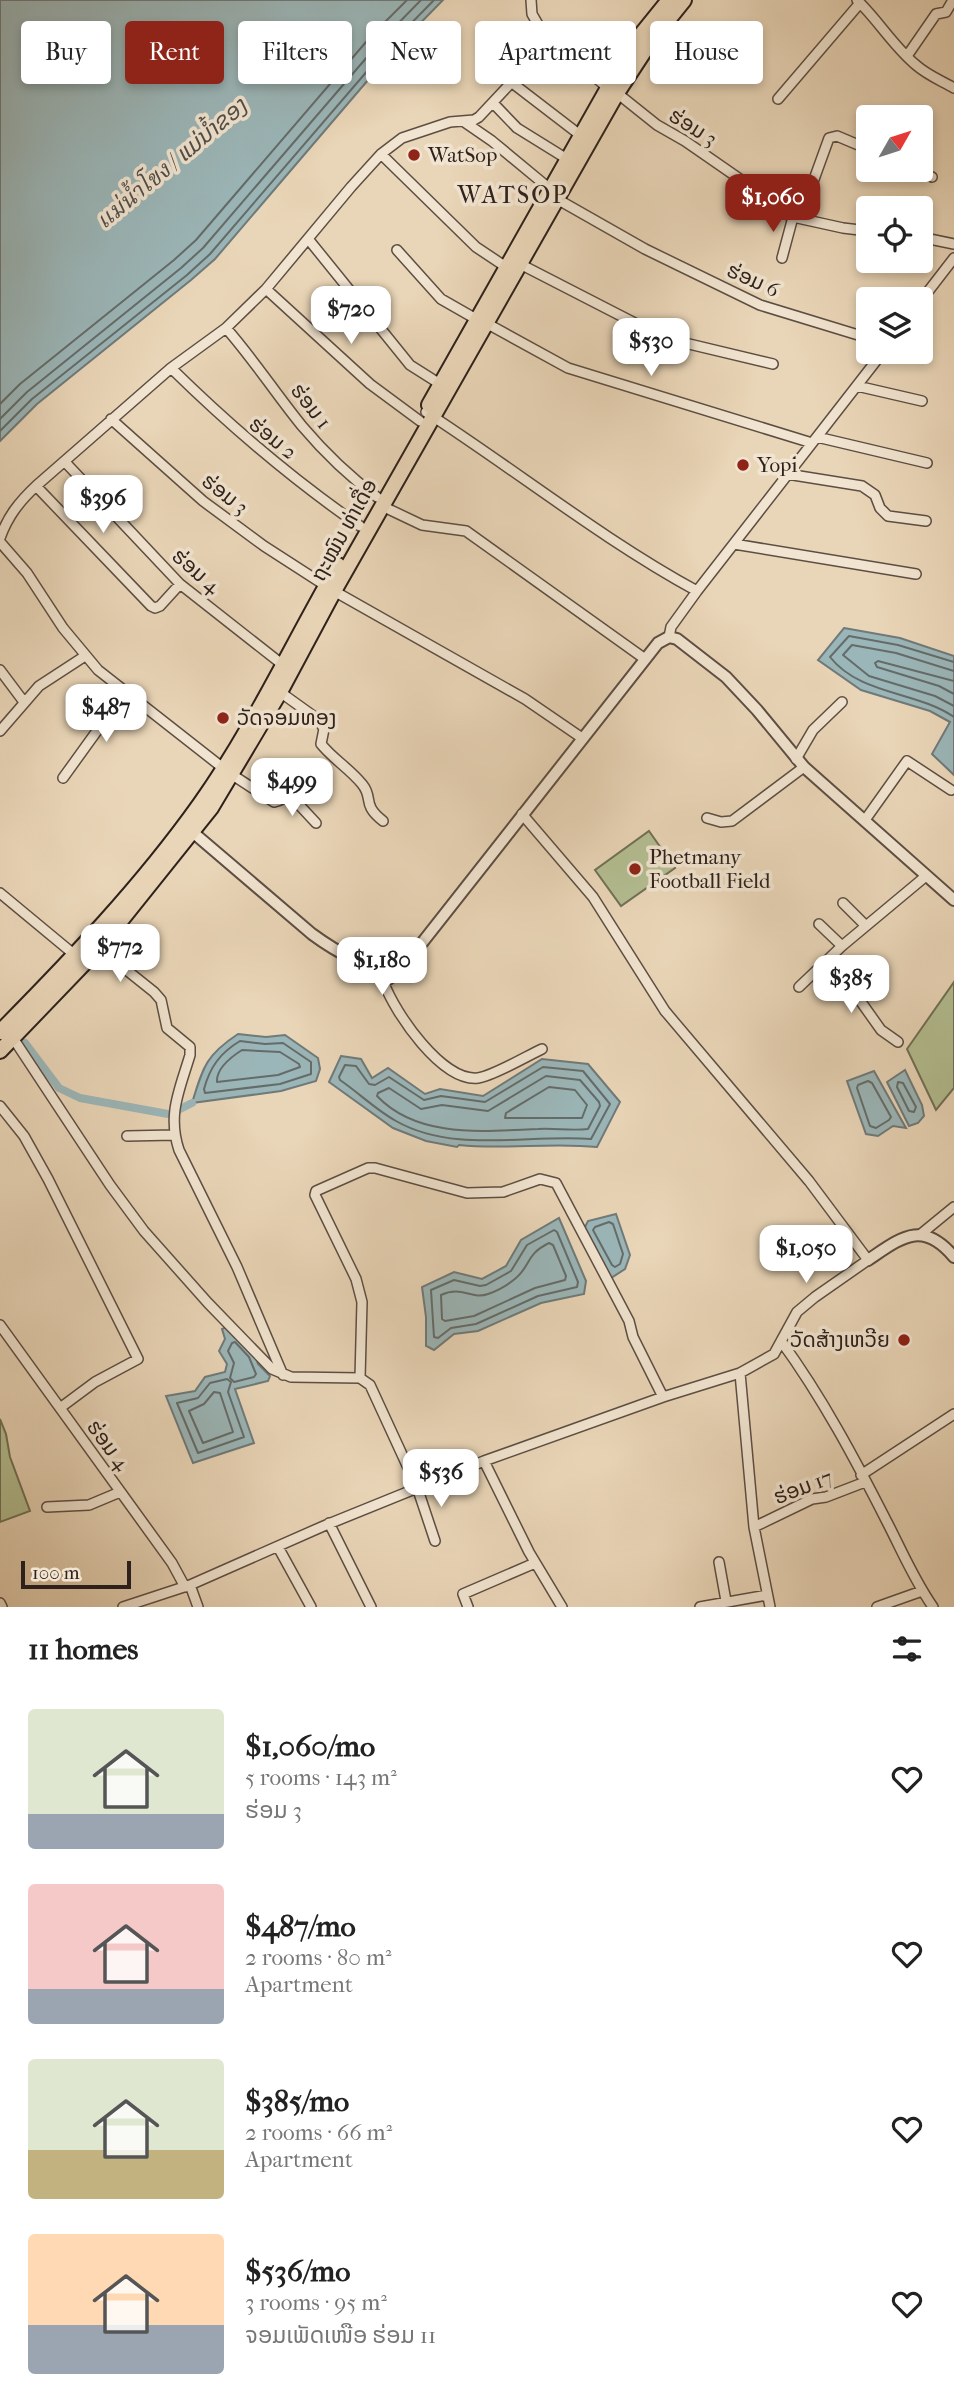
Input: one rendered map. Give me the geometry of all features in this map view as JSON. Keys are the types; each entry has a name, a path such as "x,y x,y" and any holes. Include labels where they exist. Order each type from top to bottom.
{"main road":[{"name":"ຖະໝົນ ທ່າເດື່ອ","path":"227,771 283,665 380,502 613,90 640,37 669,0"},
{"name":"ຖະໝົນ ທ່າເດື່ອ","path":"554,194 567,159 580,135 684,0"},
{"name":"ຖະໝົນ ທ່າເດື່ອ","path":"426,417 440,384 481,321"},
{"name":"ຖະໝົນ ທ່າເດື່ອ","path":"7,1035 99,948 189,828 280,692 360,526 380,502"},
{"name":"ຖະໝົນ ທ່າເດື່ອ","path":"0,1051 7,1035 189,828"}],"street":[{"path":"531,0 537,21"},
{"path":"907,56 936,14 946,12 953,0"},
{"path":"778,99 858,1 918,67 954,88"},
{"path":"302,766 289,794 274,802 227,771 98,670 0,540 6,520 16,505 111,419 171,368 226,328 266,289 309,240 327,214 381,154 402,138 450,122 479,117 509,84"},
{"path":"514,84 580,135"},
{"path":"605,84 613,90"},
{"name":"ຮ່ອມ 3","path":"613,90 657,125 763,195 779,211 856,229"},
{"path":"493,103 517,128 567,159"},
{"name":"ຮ່ອມ 6","path":"463,121 492,141 554,194 645,249 760,305 856,334"},
{"path":"782,258 829,138 837,136 856,144"},
{"path":"381,154 476,247 664,338 773,363"},
{"path":"933,239 954,244"},
{"path":"309,240 410,365 440,384"},
{"path":"397,250 441,299 568,368 815,440 927,463"},
{"path":"932,287 952,263"},
{"path":"266,289 370,384 426,417 650,565 697,591"},
{"name":"ຮ່ອມ 1","path":"226,328 254,360 311,437 380,502 422,525 466,531 646,659"},
{"path":"669,637 671,627 697,591 874,364"},
{"name":"ຮ່ອມ 2","path":"171,368 226,422 281,469 360,526"},
{"path":"857,386 922,401"},
{"name":"ຮ່ອມ 3","path":"111,419 203,501 264,546 330,588 525,699 582,738"},
{"name":"ຮ່ອມ 4","path":"65,462 180,584 283,665"},
{"path":"788,474 862,486 875,495 880,508 888,516 926,521"},
{"path":"36,486 151,606 160,606 180,584"},
{"path":"734,544 916,575"},
{"path":"189,828 333,950 371,965 394,968 406,963 658,643 669,637 684,642 726,677 800,763 954,900"},
{"path":"1,727 52,675 85,656"},
{"path":"0,670 24,702"},
{"path":"63,778 125,692"},
{"path":"280,692 319,720 324,729 320,744 362,784 368,806 372,813 383,821"},
{"path":"707,818 721,822 732,821 800,763 813,730 842,702"},
{"path":"865,820 906,761 951,790"},
{"path":"289,794 316,823"},
{"path":"522,814 593,897 670,1017 809,1181 868,1260"},
{"path":"799,987 823,963 926,876"},
{"path":"0,893 76,956"},
{"path":"843,903 866,926"},
{"path":"819,924 842,947"},
{"path":"99,948 154,992 164,1010 163,1020 167,1028 190,1046 190,1055 173,1112 174,1135 237,1267 283,1375"},
{"path":"823,963 854,992 881,1030 898,1042"},
{"path":"371,965 376,976 384,983 388,995 422,1043 446,1068 464,1078 481,1078 542,1049"},
{"path":"384,983 390,979 394,968"},
{"path":"7,1035 144,1231 272,1369 283,1375 360,1378 370,1385 417,1487 435,1541"},
{"path":"0,1106 24,1136 48,1179 138,1359 95,1382 60,1408"},
{"path":"127,1136 174,1135"},
{"path":"360,1378 362,1302 356,1279 315,1193 361,1170 375,1168 467,1194 503,1192 540,1179 556,1183 629,1321 633,1337 663,1397"},
{"path":"122,1607 187,1586 329,1523 484,1461 663,1397 740,1373 769,1358 792,1318 804,1305 898,1239 922,1234 954,1207"},
{"path":"922,1234 940,1242 954,1256"},
{"name":"ຮ່ອມ 4","path":"0,1325 172,1563 198,1607"},
{"path":"781,1341 827,1412 933,1607"},
{"path":"740,1373 754,1527 770,1607"},
{"name":"ຮ່ອມ 17","path":"754,1527 812,1499 826,1497 863,1478 954,1414"},
{"path":"484,1461 536,1563 562,1607"},
{"path":"47,1507 89,1505 120,1492"},
{"path":"329,1523 371,1607"},
{"path":"278,1547 311,1607"},
{"path":"719,1562 726,1601"},
{"path":"468,1607 463,1594 536,1563"},
{"path":"877,1607 922,1591"},
{"path":"700,1607 767,1595"}],"green space":[{"name":"Phetmany Football Field","path":"649,831 675,868 621,906 595,870"},
{"path":"954,982 954,1088 936,1110 907,1049"},
{"path":"0,1419 10,1457 30,1511 0,1522"}],"water":[{"name":"แม่น้ำโขง / ແມ່ນ້ຳຂອງ","path":"0,0 443,0 422,21 366,21 366,82 215,259 37,404 0,441"},
{"path":"844,628 900,638 954,656 954,775 932,754 950,722 930,711 861,690 818,660"},
{"path":"238,1034 266,1037 285,1035 318,1058 320,1069 316,1081 281,1091 192,1103 207,1063"},
{"path":"341,1056 361,1059 372,1078 388,1068 425,1094 440,1089 483,1096 542,1059 588,1064 620,1102 597,1147 457,1147 426,1141 393,1128 329,1082"},
{"path":"905,1070 922,1105 924,1116 918,1123 909,1126 887,1082"},
{"path":"874,1071 906,1128 893,1126 878,1136 866,1134 847,1081"},
{"path":"616,1214 630,1255 625,1269 611,1278 584,1229 588,1221"},
{"path":"559,1218 586,1281 584,1294 541,1303 478,1331 454,1334 434,1350 426,1346 422,1287 454,1272 482,1279 506,1266 521,1240"},
{"path":"231,1325 255,1354 258,1364 270,1376 268,1381 235,1389 254,1443 193,1463 166,1396 195,1391 205,1377 225,1372 227,1364 219,1351 225,1339 222,1329"}],"waterway":[{"path":"25,1043 59,1088 80,1098 168,1114"},
{"path":"178,1110 192,1103"}],"place":[{"name":"WatSop","path":"414,155"},
{"name":"Yopi","path":"743,465"},
{"name":"ວັດຈອມທອງ","path":"223,718"},
{"name":"Phetmany Football Field","path":"635,869"},
{"name":"ວັດສ້າງເຫວີຍ","path":"904,1340"}],"district":[{"name":"WATSOP","path":"513,195"}]}
